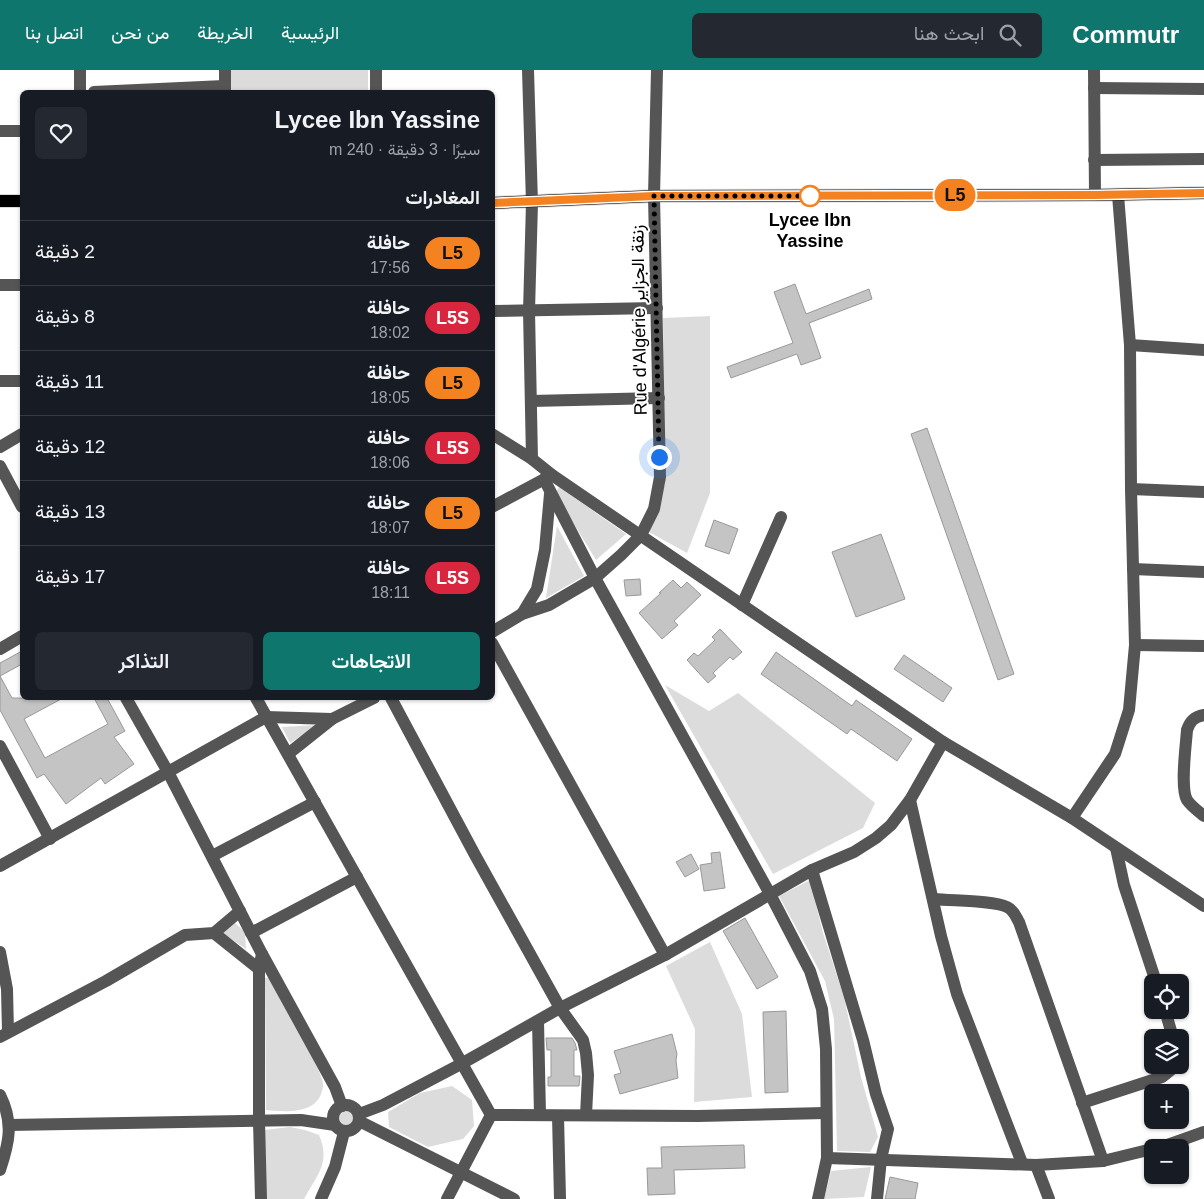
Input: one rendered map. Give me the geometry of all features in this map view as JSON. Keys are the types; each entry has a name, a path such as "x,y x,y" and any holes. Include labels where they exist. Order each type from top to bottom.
{"main road":[{"path":"495,203 654,196 1118,195 1204,193"},
{"path":"0,202 20,201"}],"street":[{"path":"80,70 80,90"},
{"path":"181,90 224,89 225,70"},
{"path":"376,70 376,90"},
{"path":"528,70 532,202 530,311 532,459"},
{"name":"Rue d'Algérie زنقة الجزاير","path":"641,535 654,509 660,477 654,196 657,70"},
{"path":"1094,70 1095,195"},
{"path":"1094,88 1204,89"},
{"path":"0,131 20,130"},
{"path":"1094,160 1204,159"},
{"path":"1072,818 1115,754 1129,710 1135,645 1130,345 1118,195"},
{"path":"0,285 20,285"},
{"path":"495,311 657,308"},
{"path":"1130,345 1204,350"},
{"path":"0,381 20,381"},
{"path":"531,401 659,398"},
{"path":"0,447 20,435"},
{"path":"495,436 532,459 548,477 641,535 943,742 1072,818 1204,906"},
{"path":"0,466 20,503"},
{"path":"522,614 538,589 545,550 550,494 548,477"},
{"path":"495,505 548,477"},
{"path":"1131,488 1204,492"},
{"path":"550,494 770,894 810,971 822,1009 826,1049 827,1158 818,1199"},
{"path":"742,605 781,517"},
{"path":"495,630 522,614 549,605 595,578 641,535"},
{"path":"1133,569 1204,572"},
{"path":"0,649 20,637"},
{"path":"1135,645 1204,646"},
{"path":"495,648 665,955"},
{"path":"127,700 168,772 262,954 335,1087 339,1108 332,1120 339,1129 335,1167 321,1199"},
{"path":"257,700 491,1115"},
{"path":"288,754 332,718 370,700"},
{"path":"392,700 560,1008 583,1040 588,1075 586,1115"},
{"path":"1204,715 1190,722 1187,730 1184,786 1187,800 1204,816"},
{"path":"0,866 266,717 332,718"},
{"path":"9,1126 301,1120 339,1129 354,1130 359,1118 461,1064 560,1008 665,955 812,870 854,852 876,838 891,825 910,800 943,742"},
{"path":"0,746 50,839"},
{"path":"910,800 941,936 957,994 1022,1164"},
{"path":"212,856 315,802"},
{"path":"1116,848 1124,885 1153,974"},
{"path":"812,870 863,1040 876,1094 888,1129 881,1159 877,1199"},
{"path":"251,933 357,877"},
{"path":"934,899 984,903 1008,907 1014,912 1103,1161"},
{"path":"4,1034 106,981 185,935 214,933 240,911"},
{"path":"214,933 260,969"},
{"path":"0,952 7,989 4,1034"},
{"path":"261,1199 259,1121 260,969 262,954"},
{"path":"538,1021 540,1115"},
{"path":"1082,1103 1162,1077 1166,1074"},
{"path":"0,1095 9,1126 9,1144 0,1170"},
{"path":"301,1120 339,1108 352,1106 359,1118 460,1173 514,1199"},
{"path":"491,1115 698,1116 826,1113"},
{"path":"447,1199 491,1115"},
{"path":"558,1116 560,1199"},
{"path":"1184,1139 1204,1132"},
{"path":"827,1158 1036,1165 1103,1161 1144,1152"},
{"path":"1036,1165 1049,1199"}],"shaded area":[{"path":"230,70 368,70 368,90 230,90"},
{"path":"710,316 710,493 687,553 649,532 665,484 663,318"},
{"path":"559,487 626,534 596,560 555,493"},
{"path":"557,526 584,576 546,598"},
{"path":"665,685 709,711 738,693 875,803 863,828 773,874"},
{"path":"318,725 290,743 282,727"},
{"path":"810,880 823,933 844,997 861,1077 878,1137 870,1152 837,1151 834,1019 825,981 779,896"},
{"path":"233,921 245,932 246,949 221,932"},
{"path":"710,942 742,1014 752,1097 694,1102 695,1029 666,966"},
{"path":"270,977 319,1071 323,1083 321,1095 316,1102 301,1110 266,1110 265,978"},
{"path":"452,1086 472,1100 474,1126 463,1139 428,1147 389,1127 388,1112 420,1093"},
{"path":"346,1111 351,1113 353,1118 351,1123 346,1125 341,1123 339,1118 341,1113"},
{"path":"290,1127 319,1135 324,1153 321,1168 304,1199 266,1199 264,1130"},
{"path":"871,1167 864,1197 824,1199 831,1171"}],"building":[{"path":"795,284 806,314 869,289 872,299 809,323 821,358 801,365 797,354 731,378 727,367 793,343 774,292"},
{"path":"927,428 1014,674 998,680 911,434"},
{"path":"714,520 738,529 729,554 705,546"},
{"path":"881,534 905,599 856,617 832,552"},
{"path":"640,579 641,595 626,596 624,580"},
{"path":"673,580 681,588 687,582 701,595 674,621 678,625 662,639 639,613"},
{"path":"720,629 742,652 733,660 730,657 713,673 716,676 708,683 687,660 694,653 698,656 715,640 712,637"},
{"path":"20,652 20,665 0,676 0,663"},
{"path":"776,652 852,706 856,700 912,739 897,761 851,729 847,734 761,674"},
{"path":"904,655 952,688 943,702 894,669"},
{"path":"0,676 12,698 20,698 20,700 59,700 24,719 45,758 108,724 95,700 108,700 125,731 114,737 134,764 105,784 101,778 66,804 44,774 37,778 0,710"},
{"path":"720,852 725,888 704,891 700,865 712,863 711,853"},
{"path":"691,854 699,869 685,877 676,862"},
{"path":"745,918 778,977 757,989 723,931"},
{"path":"786,1011 788,1092 765,1093 763,1012"},
{"path":"672,1034 677,1054 678,1078 620,1094 614,1075 621,1073 614,1051"},
{"path":"546,1038 572,1038 577,1050 574,1050 574,1076 580,1076 579,1086 548,1086 548,1077 551,1077 551,1050 547,1050"},
{"path":"744,1145 745,1168 674,1170 675,1194 648,1195 647,1168 662,1168 661,1147"},
{"path":"890,1177 918,1183 915,1199 885,1199"}],"bus line":[{"name":"L5","path":"495,203 654,196 1204,193"}],"place":[{"name":"Lycee Ibn Yassine","path":"810,196"}],"route":[{"path":"659,457 654,196 810,196"}]}
